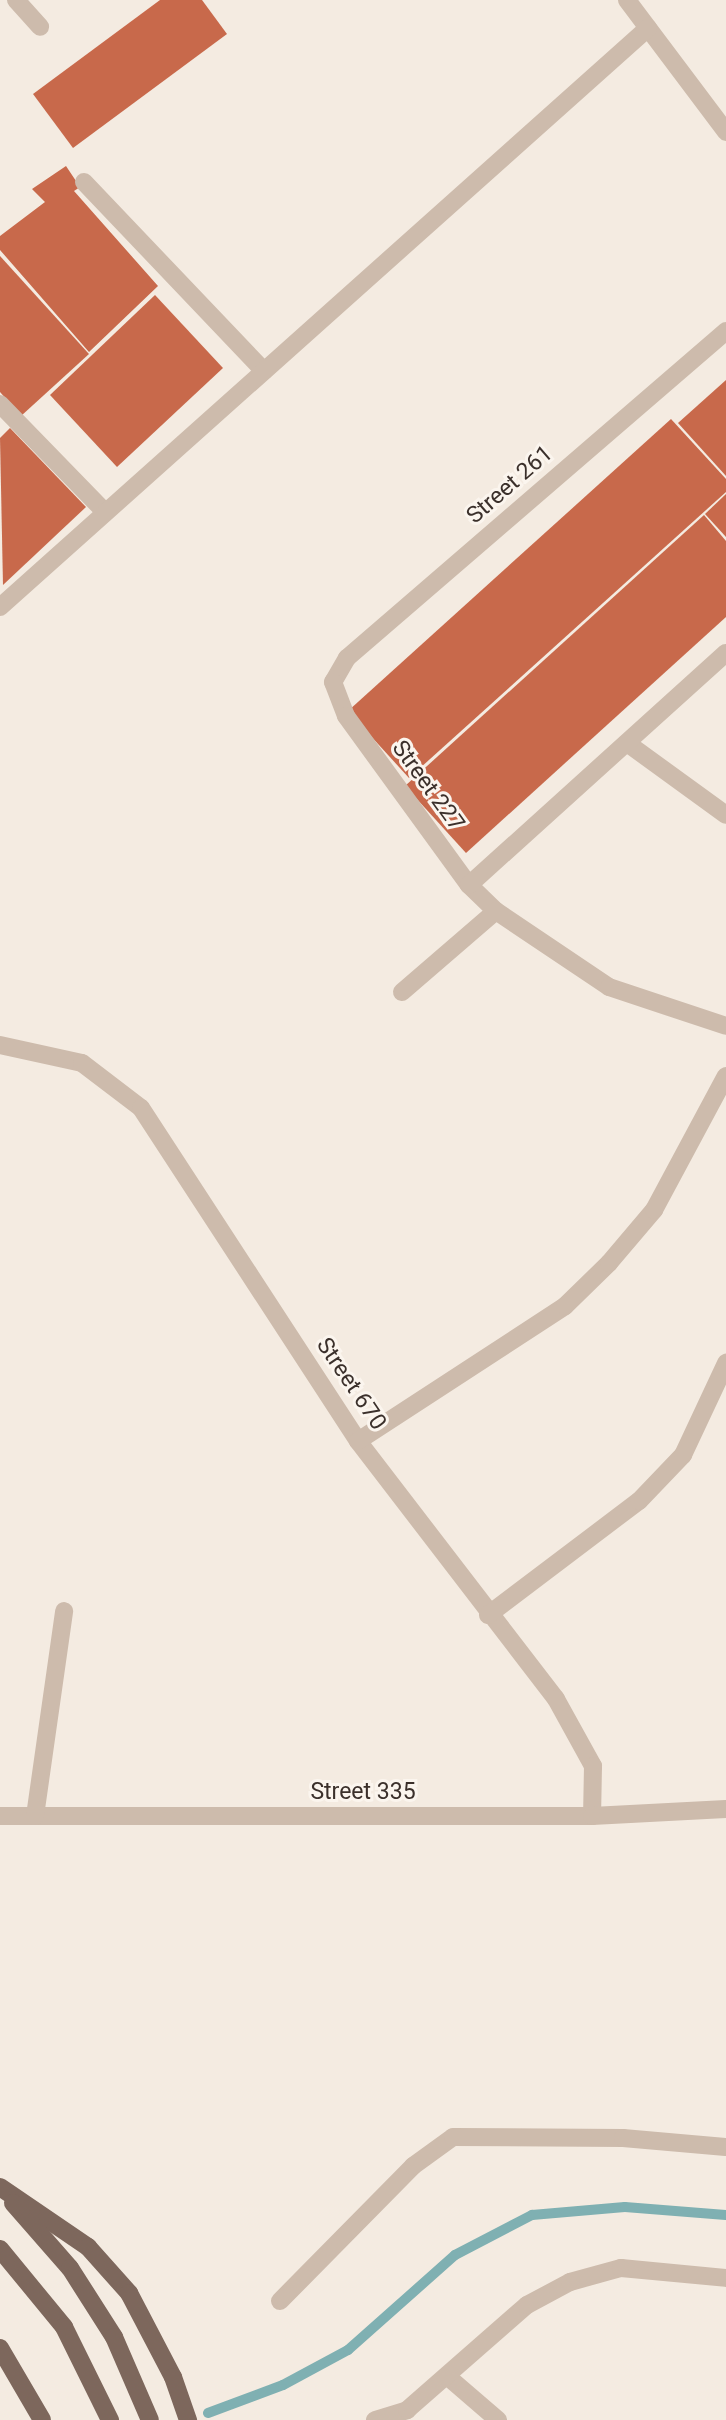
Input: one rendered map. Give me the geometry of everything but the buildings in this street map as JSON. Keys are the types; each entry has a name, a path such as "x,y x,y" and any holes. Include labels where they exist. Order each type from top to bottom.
{"main road":[{"path":"0,2187 77,2280 114,2337 150,2420"},
{"path":"0,2187 88,2247 129,2293 173,2377 188,2420"},
{"path":"2,2250 64,2327 110,2420"},
{"path":"0,2348 42,2420"}],"street":[{"path":"16,0 40,27"},
{"path":"632,2 648,28 726,132"},
{"path":"0,607 648,28"},
{"path":"83,182 264,371"},
{"name":"Street 261","path":"333,682 347,658 726,331"},
{"path":"0,404 105,512"},
{"path":"469,885 726,653"},
{"name":"Street 227","path":"333,682 346,716 469,885 496,911 609,986 726,1026"},
{"path":"627,743 726,815"},
{"path":"402,992 496,911"},
{"name":"Street 670","path":"0,1045 82,1063 141,1108 358,1441 488,1615 556,1699 593,1766 592,1816"},
{"path":"358,1441 565,1306 609,1263 654,1210 726,1076"},
{"path":"488,1615 639,1501 683,1455 726,1363"},
{"path":"34,1816 64,1611"},
{"name":"Street 335","path":"0,1816 592,1816 726,1809"},
{"path":"280,2301 413,2166 453,2137 623,2138 726,2147"},
{"path":"375,2420 407,2410 448,2377 527,2305 570,2282 621,2268 726,2278"},
{"path":"448,2377 498,2420"}],"waterway":[{"path":"208,2413 283,2385 348,2350 455,2255 532,2215 625,2207 726,2215"}]}
